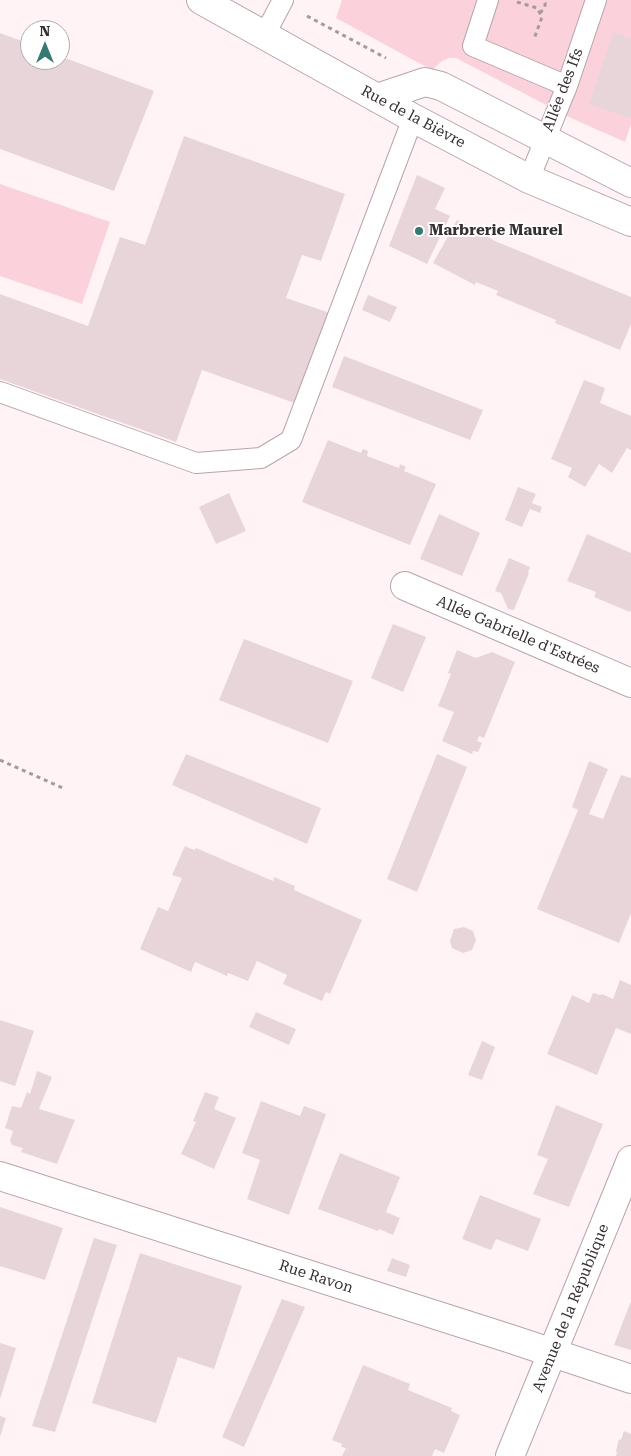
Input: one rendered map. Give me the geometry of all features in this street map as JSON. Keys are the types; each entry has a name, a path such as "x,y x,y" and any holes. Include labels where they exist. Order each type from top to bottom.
{"street":[{"name":"Rue de la Bièvre","path":"201,0 412,118 529,179 631,222"},
{"path":"377,98 425,82 442,86 631,183"},
{"name":"Allée Gabrielle d'Estrées","path":"405,586 631,684"},
{"name":"Avenue de la République","path":"510,1456 631,1160"},
{"name":"Rue Ravon","path":"0,1176 631,1380"}],"lane":[{"path":"488,0 473,46 567,86"},
{"name":"Allée des Ifs","path":"529,179 567,86 596,0"},
{"path":"264,36 283,1"},
{"path":"0,392 196,463 261,458 291,440 412,118"}],"path":[{"path":"512,0 537,8 542,17 524,68"},
{"path":"540,13 545,7 545,2 542,0"},
{"path":"283,1 413,73 425,82"},
{"path":"0,760 65,789"}],"shaded area":[{"path":"342,0 631,0 631,124 625,142 571,118 456,58 442,61 432,70 336,18"},
{"path":"0,184 110,222 82,304 0,276"}],"building":[{"path":"0,33 20,40 20,70 70,70 70,60 154,91 114,191 0,149"},
{"path":"613,33 631,38 631,118 589,104"},
{"path":"184,136 345,194 321,261 302,255 286,298 333,314 300,405 202,370 176,442 0,379 0,294 88,326 120,237 145,245"},
{"name":"Marbrerie Maurel","path":"417,175 445,188 435,209 450,216 427,264 389,246"},
{"path":"457,220 495,241 631,297 631,324 620,350 555,323 556,320 496,295 498,291 476,282 475,285 433,263"},
{"path":"368,295 397,307 390,322 362,310"},
{"path":"344,356 483,410 470,440 332,387"},
{"path":"584,380 605,388 600,403 631,416 631,450 627,448 612,473 599,464 585,487 568,477 572,468 551,459"},
{"path":"328,440 361,453 363,449 368,451 367,456 399,468 400,464 406,467 404,471 436,484 410,545 302,502"},
{"path":"518,487 536,494 532,503 542,507 540,513 530,509 522,527 505,520"},
{"path":"229,493 246,531 216,544 199,507"},
{"path":"439,514 480,533 462,576 420,559"},
{"path":"587,534 631,553 630,612 594,597 596,592 567,581"},
{"path":"509,558 530,567 514,610 508,609 501,593 495,591"},
{"path":"393,624 426,637 403,692 371,678"},
{"path":"244,639 353,681 328,743 219,700"},
{"path":"457,650 476,658 492,652 515,662 484,738 479,736 477,741 482,743 478,752 473,751 472,754 442,741 454,712 438,706 451,674 448,673"},
{"path":"186,754 321,808 307,844 172,785"},
{"path":"437,754 467,767 417,892 387,879"},
{"path":"589,761 608,769 589,814 603,819 621,775 631,778 631,913 619,943 537,909 578,810 572,807"},
{"path":"185,846 194,850 196,848 273,881 274,877 295,886 294,890 362,920 330,994 326,992 322,1001 283,984 287,975 257,961 248,981 228,973 227,976 195,962 191,972 140,949 158,907 168,911 182,878 172,875"},
{"path":"464,927 473,931 476,940 472,950 463,953 452,948 450,941 454,929"},
{"path":"620,980 631,985 631,1034 616,1028 597,1075 547,1054 572,995 589,1003 593,993 602,994 613,999"},
{"path":"256,1012 296,1029 289,1045 249,1027"},
{"path":"0,1020 34,1031 15,1086 0,1081"},
{"path":"482,1041 495,1047 482,1080 468,1075"},
{"path":"37,1071 52,1077 39,1109 75,1120 57,1164 21,1152 23,1148 12,1145 10,1141 13,1131 5,1128 12,1106 21,1108 27,1092 30,1094"},
{"path":"205,1092 219,1097 214,1109 236,1118 214,1169 181,1154 196,1122 193,1121"},
{"path":"261,1101 300,1116 304,1106 326,1114 289,1215 247,1199 260,1160 242,1153"},
{"path":"556,1105 603,1124 569,1207 533,1194 548,1159 537,1155"},
{"path":"340,1153 400,1177 386,1212 400,1218 393,1235 318,1209"},
{"path":"480,1195 541,1219 528,1251 496,1239 491,1250 462,1239"},
{"path":"0,1207 63,1228 45,1280 0,1266"},
{"path":"94,1238 117,1245 55,1432 32,1426"},
{"path":"140,1253 242,1286 214,1369 178,1357 156,1423 92,1403"},
{"path":"392,1258 410,1265 406,1277 387,1271"},
{"path":"282,1299 305,1307 244,1447 222,1437"},
{"path":"631,1301 631,1350 614,1345"},
{"path":"0,1343 16,1348 0,1399"},
{"path":"363,1365 410,1384 408,1390 452,1408 451,1411 460,1415 444,1453 435,1449 432,1456 342,1456 346,1448 341,1447 342,1444 332,1440"},
{"path":"0,1416 6,1418 0,1437"},
{"path":"624,1431 631,1434 631,1456 616,1456 619,1439 621,1440"}],"place":[{"name":"Marbrerie Maurel","path":"419,231"}]}
